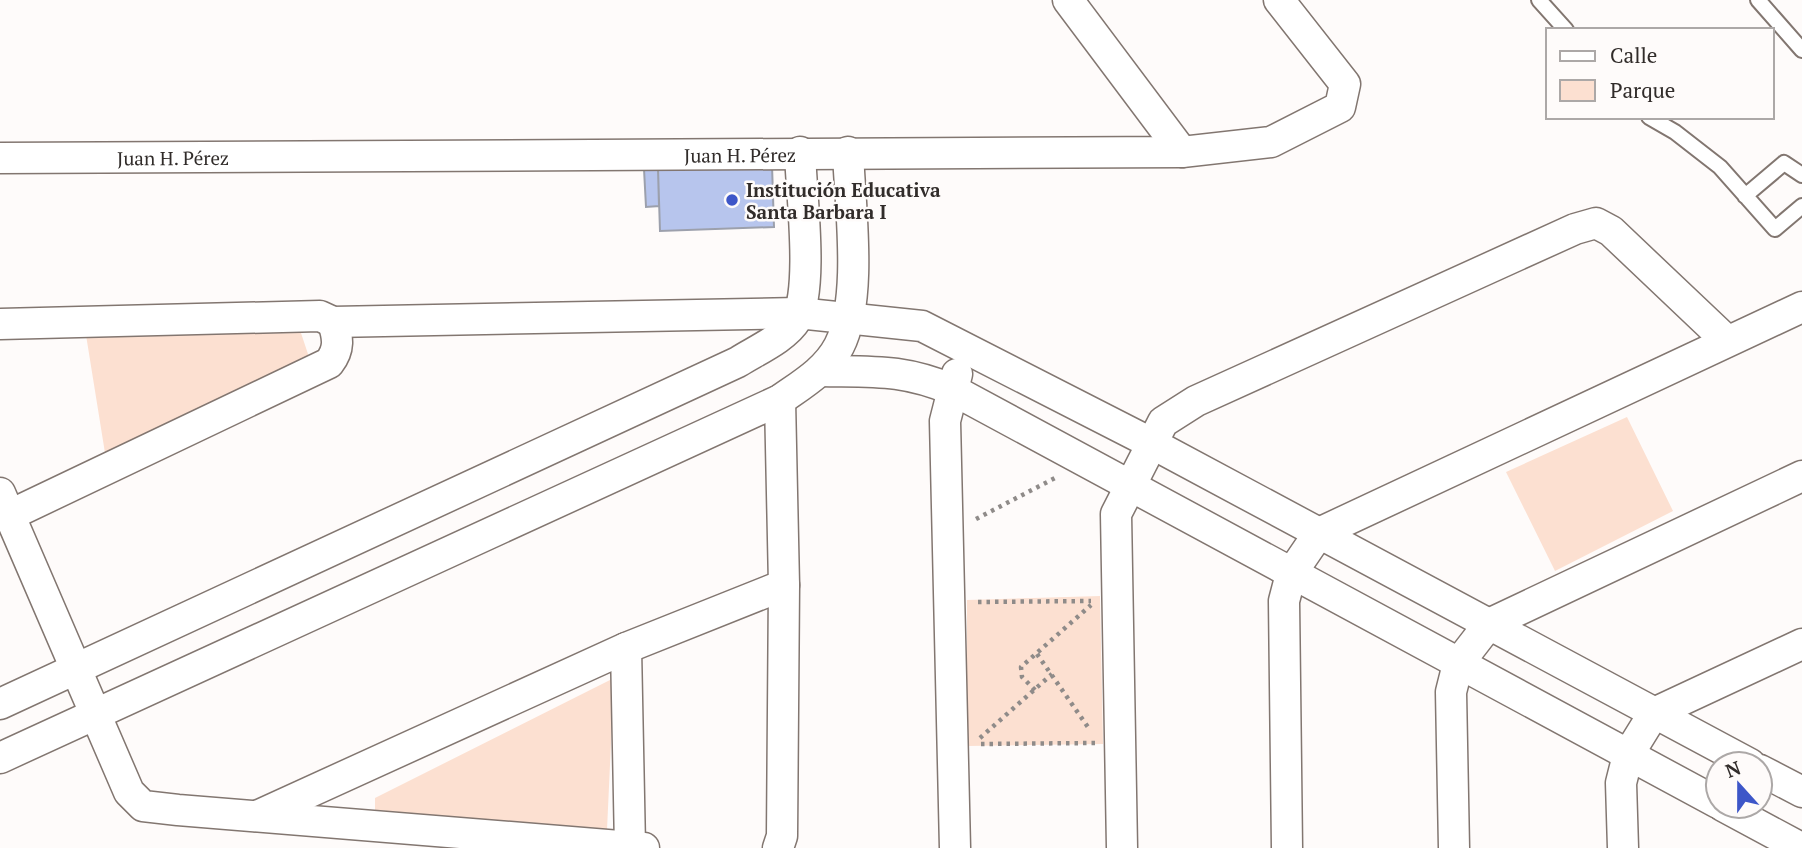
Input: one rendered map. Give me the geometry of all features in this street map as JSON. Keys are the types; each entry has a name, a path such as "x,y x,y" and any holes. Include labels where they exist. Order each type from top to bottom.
{"street":[{"path":"1068,0 1182,152"},
{"name":"Juan H. Pérez","path":"0,158 1182,152 1271,142 1340,107 1345,84 1279,0"},
{"path":"0,704 738,362 776,338 796,321 805,286 800,152"},
{"path":"0,758 779,400 821,371 839,345 853,297 848,152"},
{"path":"1122,848 1116,514 1163,422 1196,401 1575,229 1596,223 1611,231 1727,341"},
{"path":"1287,848 1284,601 1291,574 1319,533 1802,307"},
{"path":"0,324 320,316 333,322 798,313 922,326 1151,443 1723,750"},
{"path":"333,322 338,338 337,354 329,363 4,505 129,792 143,806 253,818 637,848 626,649"},
{"path":"955,848 945,421 965,346"},
{"path":"821,371 892,372 919,376 953,390 1704,796"},
{"path":"778,848 782,836 784,585 779,400"},
{"path":"1454,848 1451,692 1458,664 1489,624 1802,476"},
{"path":"253,818 626,649 784,585"},
{"path":"1623,848 1621,783 1628,755 1654,713 1802,644"},
{"path":"1774,777 1802,792"},
{"path":"1749,820 1801,848"}],"lane":[{"path":"1539,0 1564,28"},
{"path":"1758,0 1802,50"},
{"path":"1652,119 1675,132 1720,167 1775,229 1802,206"},
{"path":"1745,196 1784,163 1802,175"}],"path":[{"path":"969,522 1067,472"},
{"path":"970,603 1096,601 1021,667 1021,677 1035,690"},
{"path":"1037,654 1052,674 1098,743 973,744 1052,674"}],"green space":[{"path":"301,333 309,357 105,453 86,335"},
{"path":"1627,417 1673,511 1555,571 1506,472"},
{"path":"1100,596 1103,744 967,746 967,600"},
{"path":"614,678 607,830 375,810 375,798"}],"building":[{"path":"772,165 774,227 660,231 658,169"},
{"path":"644,169 658,169 659,206 646,207"}],"place":[{"name":"Institución Educativa Santa Barbara I","path":"732,200"}]}
